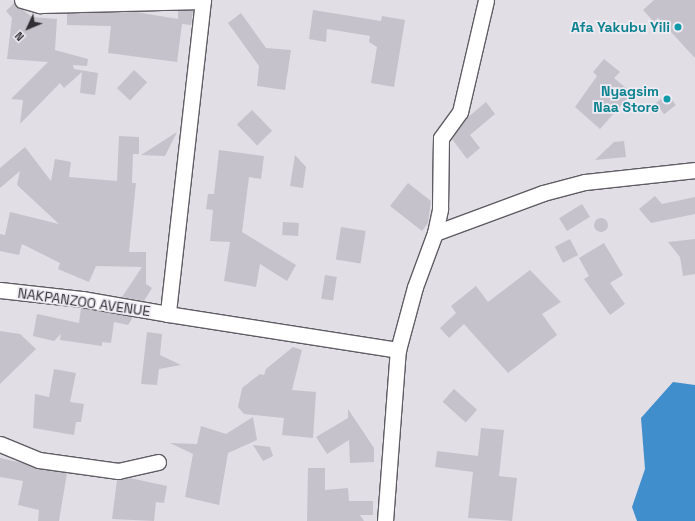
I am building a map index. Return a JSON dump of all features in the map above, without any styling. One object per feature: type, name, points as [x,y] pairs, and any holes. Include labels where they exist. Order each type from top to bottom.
[{"type":"street","points":[[22,0],[40,5],[203,1],[168,314]]},
{"type":"street","points":[[385,521],[398,350],[415,287],[435,233],[440,210],[442,138],[460,112],[486,0]]},
{"type":"street","points":[[435,233],[550,191],[585,182],[695,170]]},
{"type":"street","name":"NAKPANZOO AVENUE","points":[[0,290],[82,299],[398,350]]},
{"type":"street","points":[[0,444],[39,460],[118,471],[158,462]]},
{"type":"water","points":[[673,382],[695,385],[695,521],[637,521],[632,507],[645,469],[641,418]]},
{"type":"building","name":"Afa Yakubu Yili","points":[[654,0],[695,0],[695,58],[658,18],[654,22],[643,10]]},
{"type":"building","points":[[14,3],[32,17],[57,19],[55,50],[88,59],[87,66],[73,65],[74,69],[98,73],[95,95],[80,93],[82,72],[64,88],[60,83],[20,124],[23,100],[11,99],[48,62],[7,59],[12,18],[6,11]]},
{"type":"building","points":[[193,10],[191,25],[182,24],[177,62],[108,53],[111,26],[67,25],[67,13],[136,12],[178,19],[178,11]]},
{"type":"building","points":[[313,10],[381,21],[382,16],[405,20],[394,87],[371,83],[377,47],[369,42],[370,36],[327,29],[326,42],[309,39]]},
{"type":"building","points":[[241,13],[266,48],[291,50],[285,90],[257,86],[259,66],[228,23]]},
{"type":"building","points":[[604,59],[620,72],[614,78],[632,93],[600,129],[575,107],[597,76],[593,72]]},
{"type":"building","points":[[134,70],[147,82],[130,101],[117,88]]},
{"type":"building","name":"Nyagsim Naa Store","points":[[667,94],[676,105],[664,114],[655,103]]},
{"type":"building","points":[[486,102],[495,114],[470,135],[480,148],[467,159],[452,139],[467,118]]},
{"type":"building","points":[[252,110],[272,131],[257,145],[237,125]]},
{"type":"building","points":[[177,132],[165,156],[141,155]]},
{"type":"building","points":[[119,136],[139,137],[139,154],[133,154],[132,183],[136,183],[129,252],[146,252],[146,284],[152,288],[144,301],[122,297],[142,267],[96,266],[89,282],[58,269],[60,263],[22,244],[19,255],[0,251],[0,234],[5,235],[10,212],[59,224],[17,185],[20,171],[0,188],[0,168],[25,147],[51,181],[55,159],[71,162],[69,177],[117,181]]},
{"type":"building","points":[[624,141],[626,157],[595,160],[614,142]]},
{"type":"building","points":[[219,150],[264,156],[261,179],[249,177],[242,232],[296,265],[287,281],[260,264],[256,287],[224,281],[230,242],[210,241],[213,210],[206,209],[208,194],[214,194]]},
{"type":"building","points":[[295,155],[306,167],[303,188],[290,186]]},
{"type":"building","points":[[408,183],[431,201],[428,223],[422,231],[390,206]]},
{"type":"building","points":[[655,196],[662,204],[695,197],[695,214],[651,223],[639,209]]},
{"type":"building","points":[[582,204],[590,217],[567,231],[559,218]]},
{"type":"building","points":[[598,218],[604,218],[608,222],[608,228],[604,232],[598,232],[594,228],[594,222]]},
{"type":"building","points":[[283,222],[299,223],[298,236],[282,235]]},
{"type":"building","points":[[341,227],[366,231],[361,264],[336,260]]},
{"type":"building","points":[[570,239],[578,255],[563,263],[555,247]]},
{"type":"building","points":[[695,239],[695,274],[683,276],[680,257],[668,242]]},
{"type":"building","points":[[604,243],[623,275],[610,283],[625,304],[610,315],[584,279],[589,276],[579,258]]},
{"type":"building","points":[[530,270],[561,302],[542,314],[557,335],[508,373],[464,324],[449,338],[440,328],[456,313],[451,306],[476,286],[488,302]]},
{"type":"building","points":[[325,275],[337,277],[333,301],[321,299]]},
{"type":"building","points":[[81,308],[133,317],[128,325],[114,322],[111,343],[102,342],[102,346],[60,340],[61,334],[54,341],[33,336],[37,314],[79,323]]},
{"type":"building","points":[[0,331],[20,334],[36,349],[0,384]]},
{"type":"building","points":[[147,332],[162,334],[160,355],[181,365],[159,369],[157,385],[141,384]]},
{"type":"building","points":[[293,347],[302,350],[292,390],[316,392],[313,438],[282,435],[284,418],[244,414],[238,407],[242,388],[260,374],[264,375],[266,369]]},
{"type":"building","points":[[54,369],[76,373],[70,402],[84,404],[81,422],[76,422],[74,435],[33,428],[35,394],[49,397]]},
{"type":"building","points":[[454,389],[477,410],[466,422],[443,402]]},
{"type":"building","points":[[348,409],[374,448],[374,462],[350,463],[349,440],[327,454],[316,437],[348,418]]},
{"type":"building","points":[[253,417],[257,440],[228,453],[219,505],[185,497],[193,454],[170,443],[197,444],[201,426],[226,434]]},
{"type":"building","points":[[481,428],[504,430],[499,476],[517,478],[512,521],[468,518],[473,472],[435,467],[437,451],[478,456]]},
{"type":"building","points":[[253,445],[270,447],[273,456],[263,461]]},
{"type":"building","points":[[0,458],[67,473],[59,521],[38,521],[39,510],[18,505],[23,481],[0,477]]},
{"type":"building","points":[[308,468],[325,468],[325,490],[348,488],[349,501],[373,501],[373,515],[360,515],[364,521],[307,521]]},
{"type":"building","points":[[130,478],[167,486],[164,503],[156,502],[154,521],[112,519],[117,480]]},
{"type":"place","name":"Afa Yakubu Yili","points":[[678,27]]},
{"type":"place","name":"Nyagsim Naa Store","points":[[667,99]]}]
